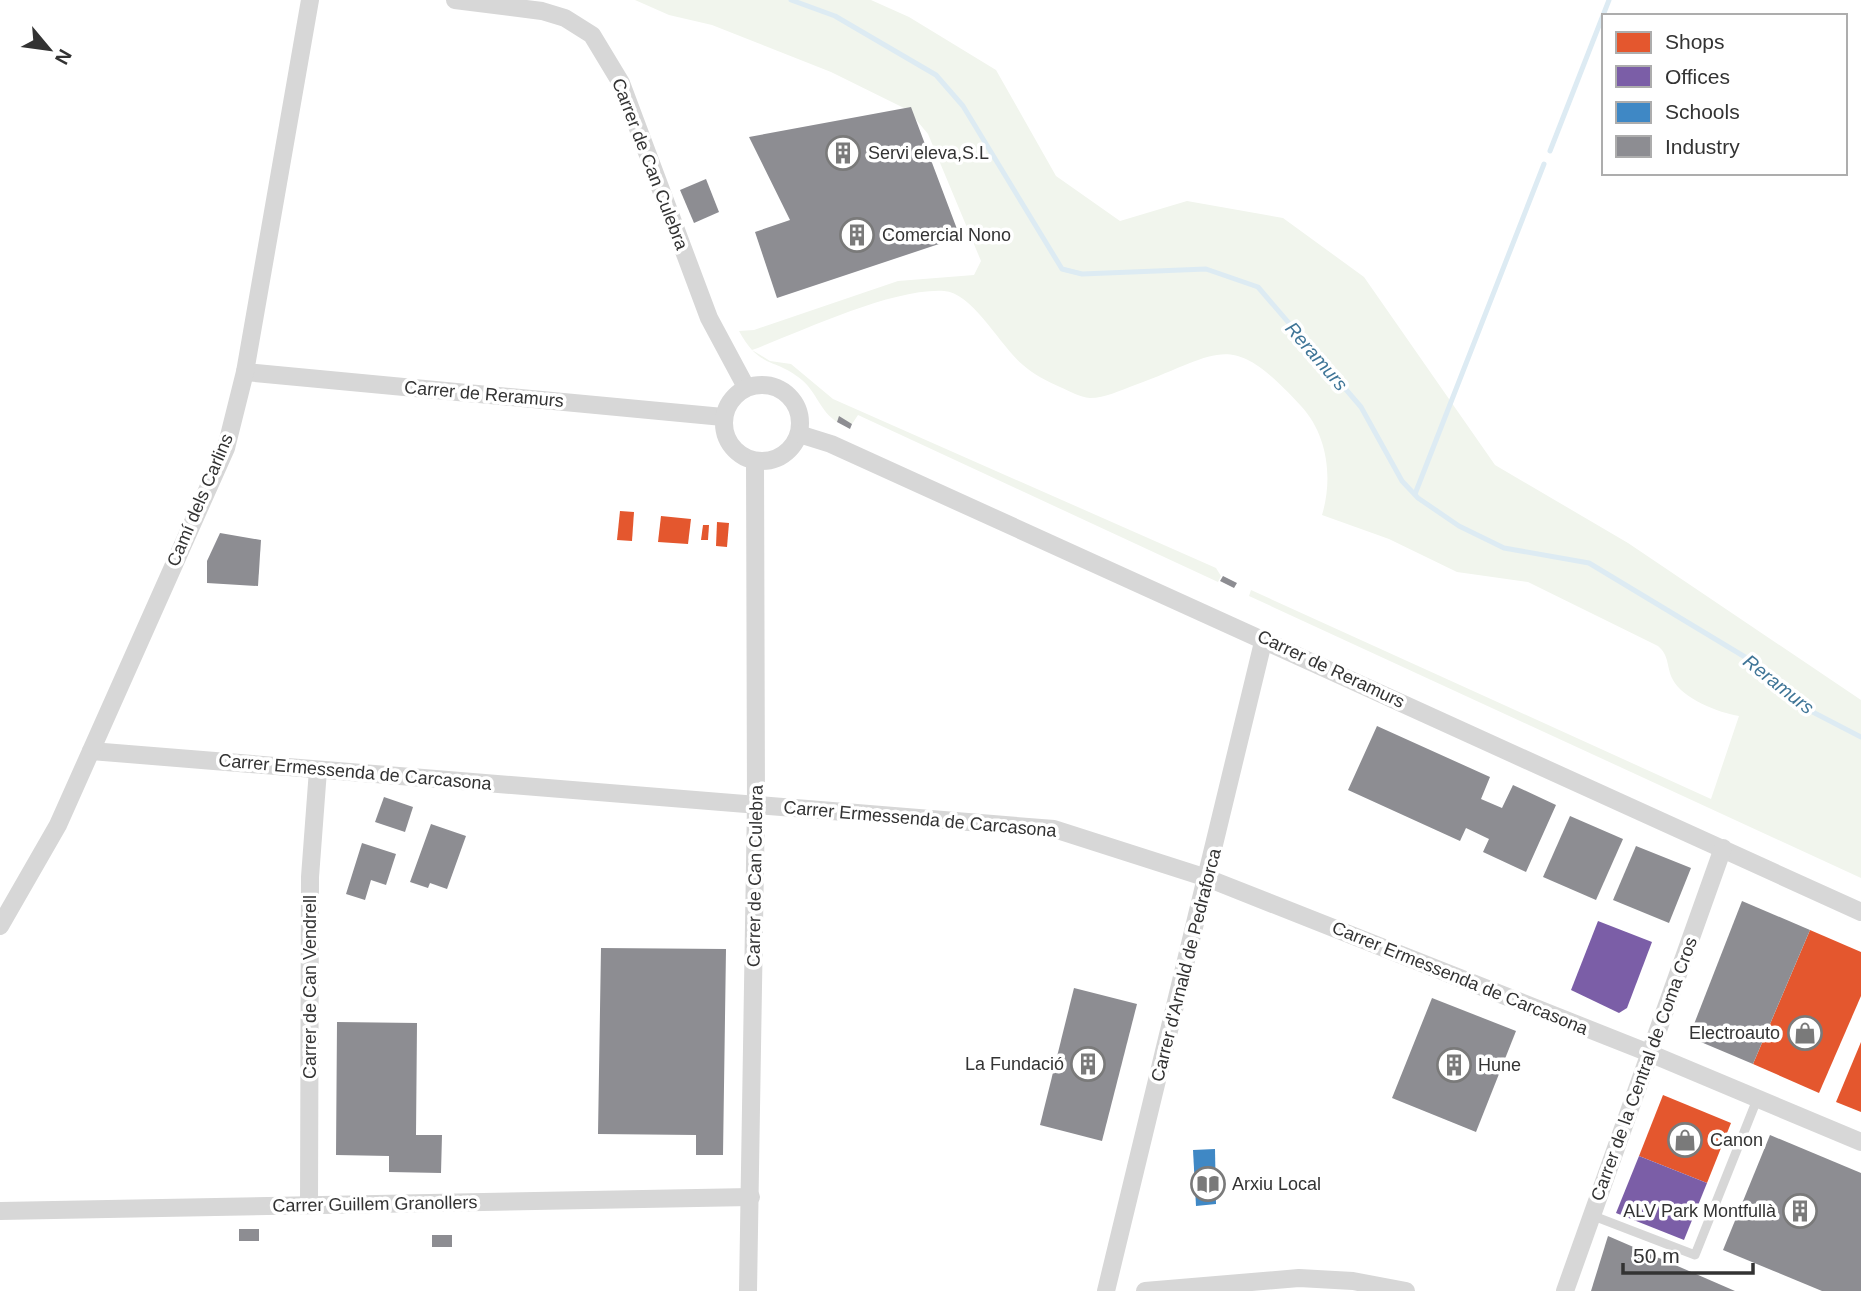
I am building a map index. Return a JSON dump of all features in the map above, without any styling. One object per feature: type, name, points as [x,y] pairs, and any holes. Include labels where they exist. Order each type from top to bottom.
[{"type":"street","name":"Camí dels Carlins","points":[[0,926],[58,825],[226,448],[245,372],[310,0]]},
{"type":"street","name":"Carrer de Can Culebra","points":[[455,0],[542,11],[565,18],[592,35],[621,83],[709,318],[746,387]]},
{"type":"street","name":"Carrer de Reramurs","points":[[245,372],[723,417]]},
{"type":"street","points":[[776,386],[794,401],[800,414],[799,433],[785,454],[773,461],[755,461],[734,450],[724,432],[723,417],[732,397],[746,387],[776,386]]},
{"type":"street","name":"Carrer de Reramurs","points":[[799,433],[831,444],[1264,638],[1861,912]]},
{"type":"street","name":"Carrer de Can Culebra","points":[[748,1291],[756,804],[755,461]]},
{"type":"street","name":"Carrer d'Arnald de Pedraforca","points":[[1106,1291],[1264,638]]},
{"type":"street","name":"Carrer Ermessenda de Carcasona","points":[[91,751],[1054,830],[1207,878],[1649,1053],[1861,1142]]},
{"type":"street","name":"Carrer de Can Vendrell","points":[[309,1205],[310,877],[318,770]]},
{"type":"street","name":"Carrer de la Central de Coma Cros","points":[[1564,1291],[1723,848]]},
{"type":"street","name":"Carrer Guillem Granollers","points":[[4,1209],[751,1197]]},
{"type":"street","points":[[1145,1291],[1299,1278],[1353,1281],[1406,1291]]},
{"type":"lane","points":[[1591,1215],[1695,1255],[1758,1097]]},
{"type":"shaded area","points":[[635,0],[871,0],[909,17],[996,70],[1056,176],[1120,221],[1187,201],[1283,218],[1364,277],[1495,465],[1628,543],[1861,700],[1861,878],[1249,596],[1251,590],[1711,799],[1739,716],[1712,708],[1684,693],[1673,680],[1666,658],[1658,646],[1528,582],[1457,572],[1389,539],[1322,515],[1327,472],[1326,458],[1317,430],[1301,406],[1257,365],[1240,357],[1224,354],[1207,357],[1113,393],[1096,398],[1086,397],[1027,369],[976,310],[955,294],[944,291],[899,296],[874,303],[752,350],[739,331],[754,330],[898,281],[974,275],[981,261],[928,134],[908,110],[831,72],[712,25],[669,15]]},
{"type":"shaded area","points":[[753,350],[770,361],[791,364],[833,399],[1216,568],[1221,576],[1218,582],[858,415],[852,424],[839,417],[837,422],[826,413],[802,380],[761,358]]},
{"type":"building: Shops","points":[[620,511],[634,512],[632,541],[617,540]]},
{"type":"building: Shops","points":[[661,516],[691,519],[688,544],[658,542]]},
{"type":"building: Shops","points":[[717,522],[729,523],[727,547],[716,546]]},
{"type":"building: Shops","points":[[703,525],[709,525],[708,540],[701,540]]},
{"type":"building: Shops","name":"Electroauto","points":[[1810,930],[1861,952],[1861,996],[1819,1093],[1753,1064]]},
{"type":"building: Shops","points":[[1861,1042],[1861,1112],[1836,1102]]},
{"type":"building: Shops","name":"Canon","points":[[1663,1095],[1731,1123],[1707,1183],[1639,1156]]},
{"type":"building: Offices","points":[[1598,921],[1652,942],[1627,1008],[1619,1013],[1571,990]]},
{"type":"building: Offices","points":[[1639,1156],[1707,1183],[1684,1240],[1616,1213]]},
{"type":"building: Schools","points":[[1215,1149],[1216,1204],[1196,1206],[1193,1150]]},
{"type":"building: Industry","points":[[911,107],[960,237],[777,298],[755,232],[790,220],[749,137]]},
{"type":"building: Industry","points":[[706,179],[719,212],[694,223],[680,190]]},
{"type":"building: Industry","points":[[839,416],[852,424],[850,429],[837,422]]},
{"type":"building: Industry","points":[[220,533],[261,540],[258,586],[207,583],[207,561]]},
{"type":"building: Industry","points":[[1223,576],[1237,583],[1234,588],[1220,581]]},
{"type":"building: Industry","points":[[1377,726],[1490,777],[1481,799],[1502,808],[1513,785],[1556,805],[1526,872],[1483,852],[1489,839],[1466,828],[1460,841],[1348,790]]},
{"type":"building: Industry","points":[[384,797],[413,807],[405,832],[375,822]]},
{"type":"building: Industry","points":[[1570,816],[1623,839],[1596,900],[1543,877]]},
{"type":"building: Industry","points":[[431,824],[466,836],[447,889],[430,883],[428,888],[410,882]]},
{"type":"building: Industry","points":[[362,843],[396,854],[386,885],[371,880],[365,900],[346,894]]},
{"type":"building: Industry","points":[[1636,846],[1691,868],[1669,923],[1613,900]]},
{"type":"building: Industry","points":[[1742,901],[1810,930],[1753,1064],[1689,1037]]},
{"type":"building: Industry","points":[[601,948],[726,949],[723,1155],[696,1155],[696,1135],[598,1134]]},
{"type":"building: Industry","name":"La Fundació","points":[[1074,988],[1137,1004],[1102,1141],[1040,1125]]},
{"type":"building: Industry","name":"Hune","points":[[1432,998],[1516,1031],[1476,1132],[1392,1098]]},
{"type":"building: Industry","points":[[337,1022],[417,1023],[416,1135],[442,1135],[441,1173],[389,1172],[389,1156],[336,1155]]},
{"type":"building: Industry","name":"ALV Park Montfullà","points":[[1770,1135],[1861,1173],[1861,1291],[1822,1291],[1723,1250]]},
{"type":"building: Industry","points":[[239,1229],[259,1229],[259,1241],[239,1241]]},
{"type":"building: Industry","points":[[432,1235],[452,1235],[452,1247],[432,1247]]},
{"type":"building: Industry","points":[[1608,1236],[1689,1271],[1735,1291],[1591,1291]]},
{"type":"waterway","name":"Reramurs","points":[[791,0],[835,16],[936,75],[963,106],[1062,269],[1082,274],[1206,269],[1258,287],[1361,407],[1402,481],[1418,498],[1459,526],[1504,548],[1589,563],[1750,660],[1803,707],[1861,737]]},
{"type":"waterway","points":[[1604,14],[1609,0]]},
{"type":"waterway","points":[[1550,151],[1602,18]]},
{"type":"waterway","points":[[1415,494],[1544,164]]},
{"type":"place","name":"Servi eleva,S.L","points":[[843,153]]},
{"type":"place","name":"Comercial Nono","points":[[857,235]]},
{"type":"place","name":"Electroauto","points":[[1805,1033]]},
{"type":"place","name":"La Fundació","points":[[1088,1064]]},
{"type":"place","name":"Hune","points":[[1454,1065]]},
{"type":"place","name":"Canon","points":[[1685,1140]]},
{"type":"place","name":"Arxiu Local","points":[[1208,1184]]},
{"type":"place","name":"ALV Park Montfullà","points":[[1800,1211]]}]
